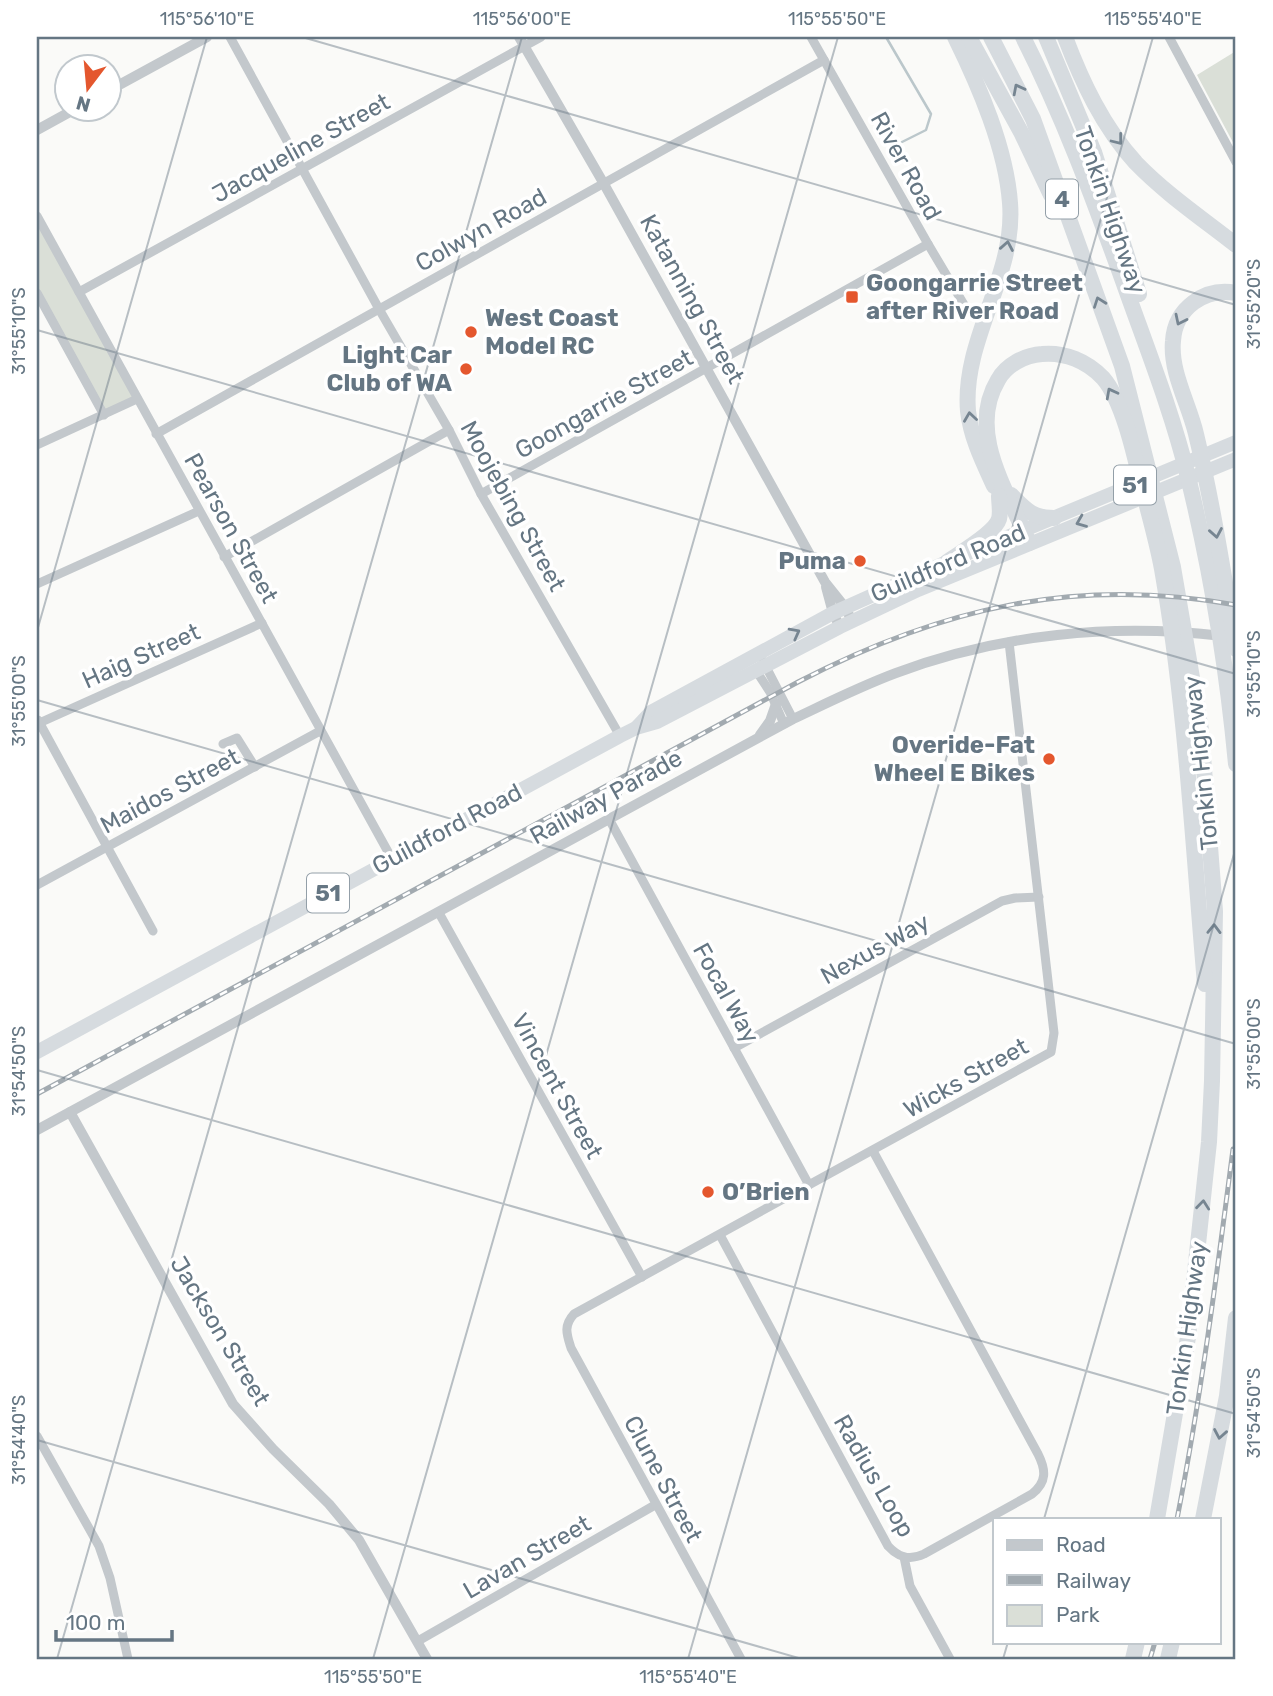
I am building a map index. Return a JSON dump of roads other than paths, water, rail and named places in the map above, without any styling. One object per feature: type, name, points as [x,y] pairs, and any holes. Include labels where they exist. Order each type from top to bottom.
[{"type":"highway","points":[[955,37],[997,138],[1010,203],[1004,262],[974,353],[968,382],[968,411],[978,451],[1022,538]]},
{"type":"highway","points":[[969,37],[1022,134],[1090,277]]},
{"type":"highway","name":"Tonkin Highway","points":[[991,37],[1033,119],[1122,366],[1167,567],[1182,658],[1202,730],[1215,911],[1213,1081],[1188,1337],[1158,1514]]},
{"type":"highway","name":"Tonkin Highway","points":[[1023,37],[1047,84],[1092,194],[1160,387],[1188,475],[1195,510],[1214,563],[1236,764]]},
{"type":"highway","name":"Tonkin Highway","points":[[1046,37],[1094,152],[1157,349],[1160,387]]},
{"type":"highway","points":[[1065,37],[1096,107],[1126,150],[1152,177],[1236,245]]},
{"type":"highway","points":[[1236,293],[1215,293],[1199,298],[1185,310],[1172,342],[1176,368],[1196,431],[1211,502],[1214,563],[1236,649]]},
{"type":"highway","points":[[947,562],[991,530],[1000,517],[1001,492],[985,424],[986,407],[991,391],[1002,373],[1022,359],[1035,354],[1062,355],[1078,359],[1090,366],[1104,380],[1116,401],[1140,454]]},
{"type":"highway","name":"Guildford Road","points":[[37,1052],[636,728],[651,712],[757,661],[846,624],[1022,538],[1054,518],[1236,442]]},
{"type":"highway","name":"Guildford Road","points":[[757,661],[839,610],[947,562],[1022,538],[1236,459]]},
{"type":"highway","points":[[1001,492],[1040,518],[1054,518]]},
{"type":"highway","name":"Tonkin Highway","points":[[1203,1518],[1220,1436],[1236,1318]]},
{"type":"street","points":[[122,83],[207,37]]},
{"type":"street","name":"Moojebing Street","points":[[230,37],[379,309],[449,430],[481,494],[620,736]]},
{"type":"street","name":"Jacqueline Street","points":[[79,292],[303,169],[522,41],[541,37]]},
{"type":"street","name":"River Road","points":[[811,37],[969,313]]},
{"type":"street","points":[[1169,37],[1236,162]]},
{"type":"street","name":"Katanning Street","points":[[522,41],[604,184],[846,624]]},
{"type":"street","name":"Colwyn Road","points":[[156,434],[824,60]]},
{"type":"street","name":"Pearson Street","points":[[37,216],[392,859]]},
{"type":"street","name":"Goongarrie Street","points":[[481,494],[928,244]]},
{"type":"street","points":[[37,293],[104,415]]},
{"type":"street","points":[[37,445],[137,399]]},
{"type":"street","points":[[224,556],[449,430]]},
{"type":"street","points":[[37,584],[199,512]]},
{"type":"street","name":"Haig Street","points":[[38,722],[262,623]]},
{"type":"street","name":"Railway Parade","points":[[37,1130],[789,721],[920,665],[1045,635],[1158,629],[1236,638]]},
{"type":"street","name":"Wicks Street","points":[[574,1314],[1051,1052],[1054,1033],[1009,642]]},
{"type":"street","points":[[757,661],[776,704],[789,721]]},
{"type":"street","points":[[757,661],[789,721]]},
{"type":"street","points":[[758,738],[770,721],[776,704]]},
{"type":"street","points":[[38,722],[153,931]]},
{"type":"street","name":"Maidos Street","points":[[37,885],[320,731]]},
{"type":"street","points":[[223,744],[237,738],[255,767]]},
{"type":"street","name":"Focal Way","points":[[609,819],[809,1185]]},
{"type":"street","name":"Nexus Way","points":[[734,1048],[1002,901],[1039,897]]},
{"type":"street","name":"Vincent Street","points":[[439,913],[642,1277]]},
{"type":"street","name":"Jackson Street","points":[[70,1112],[233,1404],[273,1449],[329,1504],[359,1541],[427,1659]]},
{"type":"street","name":"Radius Loop","points":[[720,1235],[885,1541],[891,1549],[904,1557],[924,1554],[1032,1494],[1041,1485],[1045,1475],[1044,1465],[873,1151]]},
{"type":"street","name":"Clune Street","points":[[574,1314],[566,1327],[571,1348],[741,1659]]},
{"type":"street","points":[[37,1436],[99,1546],[110,1578],[128,1659]]},
{"type":"street","name":"Lavan Street","points":[[418,1641],[655,1506]]},
{"type":"street","points":[[904,1557],[910,1586],[950,1659]]},
{"type":"waterway","points":[[886,37],[931,114],[926,130],[890,148]]},
{"type":"railway","points":[[37,1094],[798,682],[851,656],[957,617],[1065,597],[1120,594],[1177,597],[1236,605]]},
{"type":"railway","points":[[1177,1518],[1201,1381],[1233,1149]]},
{"type":"railway","points":[[1150,1659],[1154,1644]]},
{"type":"place","name":"Goongarrie Street after River Road","points":[[852,297]]},
{"type":"place","name":"West Coast Model RC","points":[[471,332]]},
{"type":"place","name":"Light Car Club of WA","points":[[466,369]]},
{"type":"place","name":"Puma","points":[[860,561]]},
{"type":"place","name":"Overide-Fat Wheel E Bikes","points":[[1049,759]]},
{"type":"place","name":"O’Brien","points":[[708,1192]]}]
